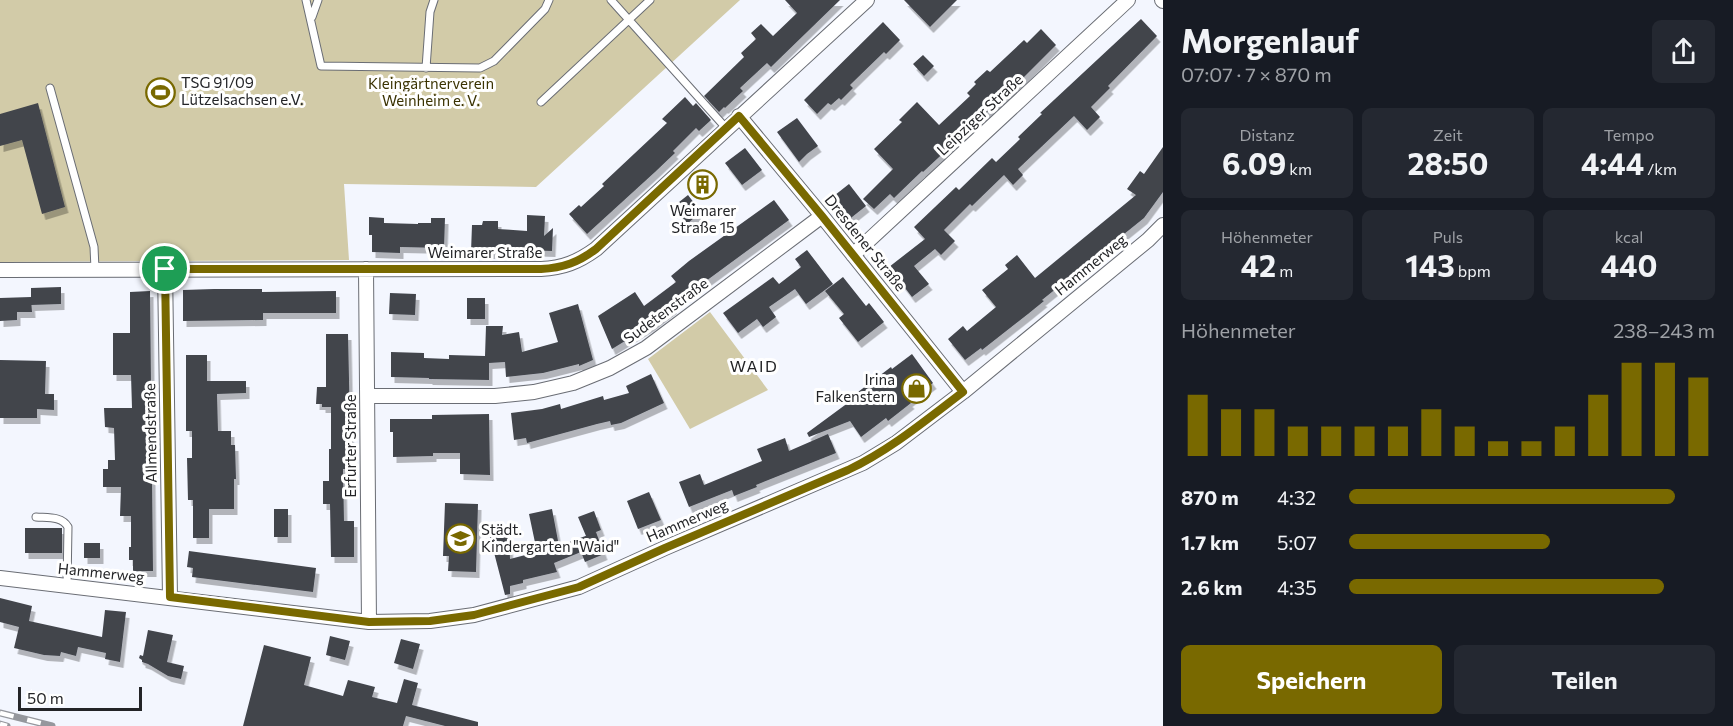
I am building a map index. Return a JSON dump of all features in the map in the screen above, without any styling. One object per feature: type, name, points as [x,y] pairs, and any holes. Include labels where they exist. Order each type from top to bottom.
[{"type":"street","name":"Weimarer Straße","points":[[0,270],[555,269],[569,265],[596,249],[867,0]]},
{"type":"street","name":"Leipziger Straße","points":[[854,255],[1128,0]]},
{"type":"street","name":"Dresdener Straße","points":[[739,116],[963,392]]},
{"type":"street","name":"Sudetenstraße","points":[[368,396],[495,396],[534,392],[573,382],[610,368],[646,348],[822,216]]},
{"type":"street","name":"Hammerweg","points":[[0,578],[369,622],[430,621],[474,615],[579,587],[863,463],[896,443],[963,392],[1148,240],[1163,225]]},
{"type":"street","name":"Allmendstraße","points":[[165,269],[170,597]]},
{"type":"street","name":"Erfurter Straße","points":[[366,269],[369,622]]},
{"type":"lane","points":[[306,0],[321,66],[426,68],[480,68],[494,61],[545,9],[549,0]]},
{"type":"lane","points":[[311,18],[318,0]]},
{"type":"lane","points":[[426,68],[430,12],[434,0]]},
{"type":"lane","points":[[611,0],[726,128]]},
{"type":"lane","points":[[540,102],[650,0]]},
{"type":"lane","points":[[50,88],[94,247],[95,270]]},
{"type":"lane","points":[[36,517],[60,519],[65,521],[68,527],[66,585]]},
{"type":"green space","name":"Kleingärtnerverein Weinheim e. V.","points":[[0,0],[740,0],[536,187],[344,184],[349,260],[0,262]]},
{"type":"green space","points":[[710,312],[768,390],[690,429],[648,359]]},
{"type":"building","points":[[785,0],[840,0],[771,67],[767,63],[740,88],[743,91],[719,112],[704,96],[744,57],[741,53],[756,39],[751,33],[761,24],[773,36],[797,13]]},
{"type":"building","points":[[904,0],[957,0],[930,27]]},
{"type":"building","points":[[1141,19],[1157,36],[1108,86],[1110,88],[1091,107],[1100,117],[1087,130],[1074,116],[1018,169],[1023,175],[1013,185],[1004,175],[972,206],[970,204],[944,230],[955,241],[941,255],[935,249],[914,266],[929,284],[912,297],[889,267],[925,239],[914,227],[956,187],[959,190],[992,158],[996,162],[1020,139],[1018,137],[1042,114],[1040,113]]},
{"type":"building","points":[[883,22],[900,40],[850,85],[853,88],[841,100],[839,98],[831,105],[828,103],[817,114],[804,100]]},
{"type":"building","points":[[1041,29],[1056,45],[1009,92],[894,198],[890,194],[874,209],[863,199],[893,169],[874,149],[902,122],[899,120],[917,102],[939,125],[970,96],[967,93],[976,84],[974,82],[987,70],[990,72],[1024,40],[1027,43]]},
{"type":"building","points":[[923,55],[934,66],[924,76],[913,64]]},
{"type":"building","points":[[685,97],[693,106],[696,103],[711,120],[699,131],[696,128],[673,151],[675,153],[587,234],[569,214],[579,205],[581,207],[604,186],[602,184],[667,123],[662,119]]},
{"type":"building","points":[[38,103],[65,207],[42,214],[22,140],[0,146],[0,114]]},
{"type":"building","points":[[797,118],[818,146],[799,162],[777,132]]},
{"type":"building","points":[[1163,147],[1163,192],[1144,218],[1042,300],[1044,301],[1028,314],[982,350],[981,348],[965,360],[948,339],[963,326],[967,331],[996,307],[982,290],[1008,269],[1005,265],[1017,255],[1035,278],[1136,195],[1127,189],[1140,171],[1144,174]]},
{"type":"building","points":[[745,148],[762,170],[742,185],[725,163]]},
{"type":"building","points":[[849,184],[866,206],[847,221],[830,199]]},
{"type":"building","points":[[688,195],[701,212],[687,224],[674,206]]},
{"type":"building","points":[[774,200],[789,220],[672,306],[673,308],[651,325],[612,349],[598,316],[635,292],[644,306],[676,282],[671,276],[689,261]]},
{"type":"building","points":[[527,215],[545,216],[544,236],[553,228],[552,251],[497,247],[497,249],[492,249],[492,253],[471,252],[472,225],[482,225],[483,221],[498,221],[498,229],[527,231]]},
{"type":"building","points":[[369,217],[384,218],[384,223],[418,224],[431,223],[431,218],[445,218],[444,248],[400,247],[400,253],[372,252]]},
{"type":"building","points":[[807,250],[833,284],[806,304],[795,289],[769,307],[776,317],[763,327],[757,319],[738,333],[723,313],[773,277],[779,284],[801,267],[795,259]]},
{"type":"building","points":[[843,277],[866,306],[869,303],[884,322],[858,342],[839,318],[844,314],[825,291]]},
{"type":"building","points":[[61,287],[61,304],[31,305],[32,312],[17,312],[17,320],[0,321],[0,298],[31,297],[31,288]]},
{"type":"building","points":[[262,289],[262,292],[336,291],[336,313],[263,313],[263,320],[183,321],[183,290]]},
{"type":"building","points":[[150,291],[153,571],[133,571],[133,560],[129,560],[131,516],[120,516],[121,487],[103,487],[103,469],[108,469],[108,460],[115,460],[114,428],[105,427],[104,408],[132,408],[131,375],[113,375],[113,333],[130,333],[130,292]]},
{"type":"building","points":[[390,293],[416,294],[415,315],[389,314]]},
{"type":"building","points":[[467,298],[485,298],[485,319],[467,319]]},
{"type":"building","points":[[578,304],[593,360],[579,366],[579,364],[543,373],[506,377],[505,362],[489,363],[489,380],[391,377],[391,352],[424,353],[424,358],[449,359],[449,355],[485,356],[486,326],[503,326],[502,335],[519,332],[522,352],[558,342],[549,313]]},
{"type":"building","points":[[326,334],[348,334],[351,469],[343,469],[344,521],[354,521],[354,557],[331,557],[330,504],[323,504],[323,481],[329,481],[331,407],[316,404],[317,387],[326,387]]},
{"type":"building","points":[[912,354],[933,383],[909,401],[911,403],[888,421],[886,418],[861,437],[850,421],[809,437],[807,433],[860,394],[858,392],[891,367],[892,369]]},
{"type":"building","points":[[186,355],[207,355],[207,381],[246,381],[246,393],[217,394],[218,431],[231,431],[231,445],[235,445],[236,479],[234,479],[234,509],[209,509],[209,538],[193,538],[193,500],[188,500],[187,458],[192,458],[192,431],[186,431]]},
{"type":"building","points":[[0,360],[46,361],[45,394],[54,394],[54,410],[37,409],[37,418],[0,418]]},
{"type":"building","points":[[651,374],[664,403],[621,423],[611,425],[610,421],[527,443],[526,438],[514,440],[511,413],[560,404],[561,409],[603,396],[604,400],[629,393],[626,386]]},
{"type":"building","points":[[489,414],[490,475],[460,474],[460,453],[393,457],[393,432],[390,432],[390,419],[432,419],[432,415]]},
{"type":"building","points":[[828,434],[836,453],[734,496],[732,490],[689,507],[679,482],[700,474],[704,485],[762,461],[757,449],[785,438],[789,451]]},
{"type":"building","points":[[649,492],[661,520],[638,529],[627,501]]},
{"type":"building","name":"Städt. Kindergarten \"Waid\"","points":[[445,503],[478,504],[476,572],[448,571],[449,556],[443,556]]},
{"type":"building","points":[[274,509],[288,509],[288,537],[274,537]]},
{"type":"building","points":[[552,509],[559,546],[596,532],[604,554],[585,562],[581,552],[554,563],[557,572],[523,580],[523,583],[510,586],[510,594],[505,595],[490,537],[509,537],[510,559],[537,552],[529,514]]},
{"type":"building","points":[[594,511],[601,530],[586,536],[578,517]]},
{"type":"building","points":[[25,528],[62,528],[62,553],[25,553]]},
{"type":"building","points":[[84,543],[100,543],[100,558],[84,558]]},
{"type":"building","points":[[189,551],[316,568],[313,592],[192,577],[193,568],[187,567]]},
{"type":"building","points":[[0,598],[32,606],[29,621],[102,637],[105,610],[126,612],[120,662],[105,659],[106,653],[78,647],[76,656],[61,652],[60,656],[44,655],[14,648],[19,627],[0,622]]},
{"type":"building","points":[[148,630],[173,635],[167,662],[184,666],[181,679],[168,676],[142,662],[139,658],[140,655],[143,656]]},
{"type":"building","points":[[330,636],[350,641],[345,660],[326,655]]},
{"type":"building","points":[[401,639],[420,644],[413,669],[394,663]]},
{"type":"building","points":[[264,645],[311,657],[304,685],[343,696],[348,680],[375,687],[372,697],[397,703],[404,679],[418,683],[412,705],[478,722],[478,726],[445,726],[406,716],[403,726],[243,726]]},
{"type":"railway","points":[[0,713],[52,726]]},
{"type":"railway","points":[[0,724],[7,726]]},
{"type":"place","name":"TSG 91/09 Lützelsachsen e.V.","points":[[160,92]]},
{"type":"place","name":"Weimarer Straße 15","points":[[703,184]]},
{"type":"place","name":"Irina Falkenstern","points":[[916,389]]},
{"type":"place","name":"Städt. Kindergarten \"Waid\"","points":[[460,539]]},
{"type":"district","name":"WAID","points":[[754,366]]},
{"type":"route","points":[[739,116],[963,392],[896,443],[848,470],[579,587],[474,615],[430,621],[369,622],[170,597],[165,269],[555,269],[569,265],[596,249],[739,116]]}]
